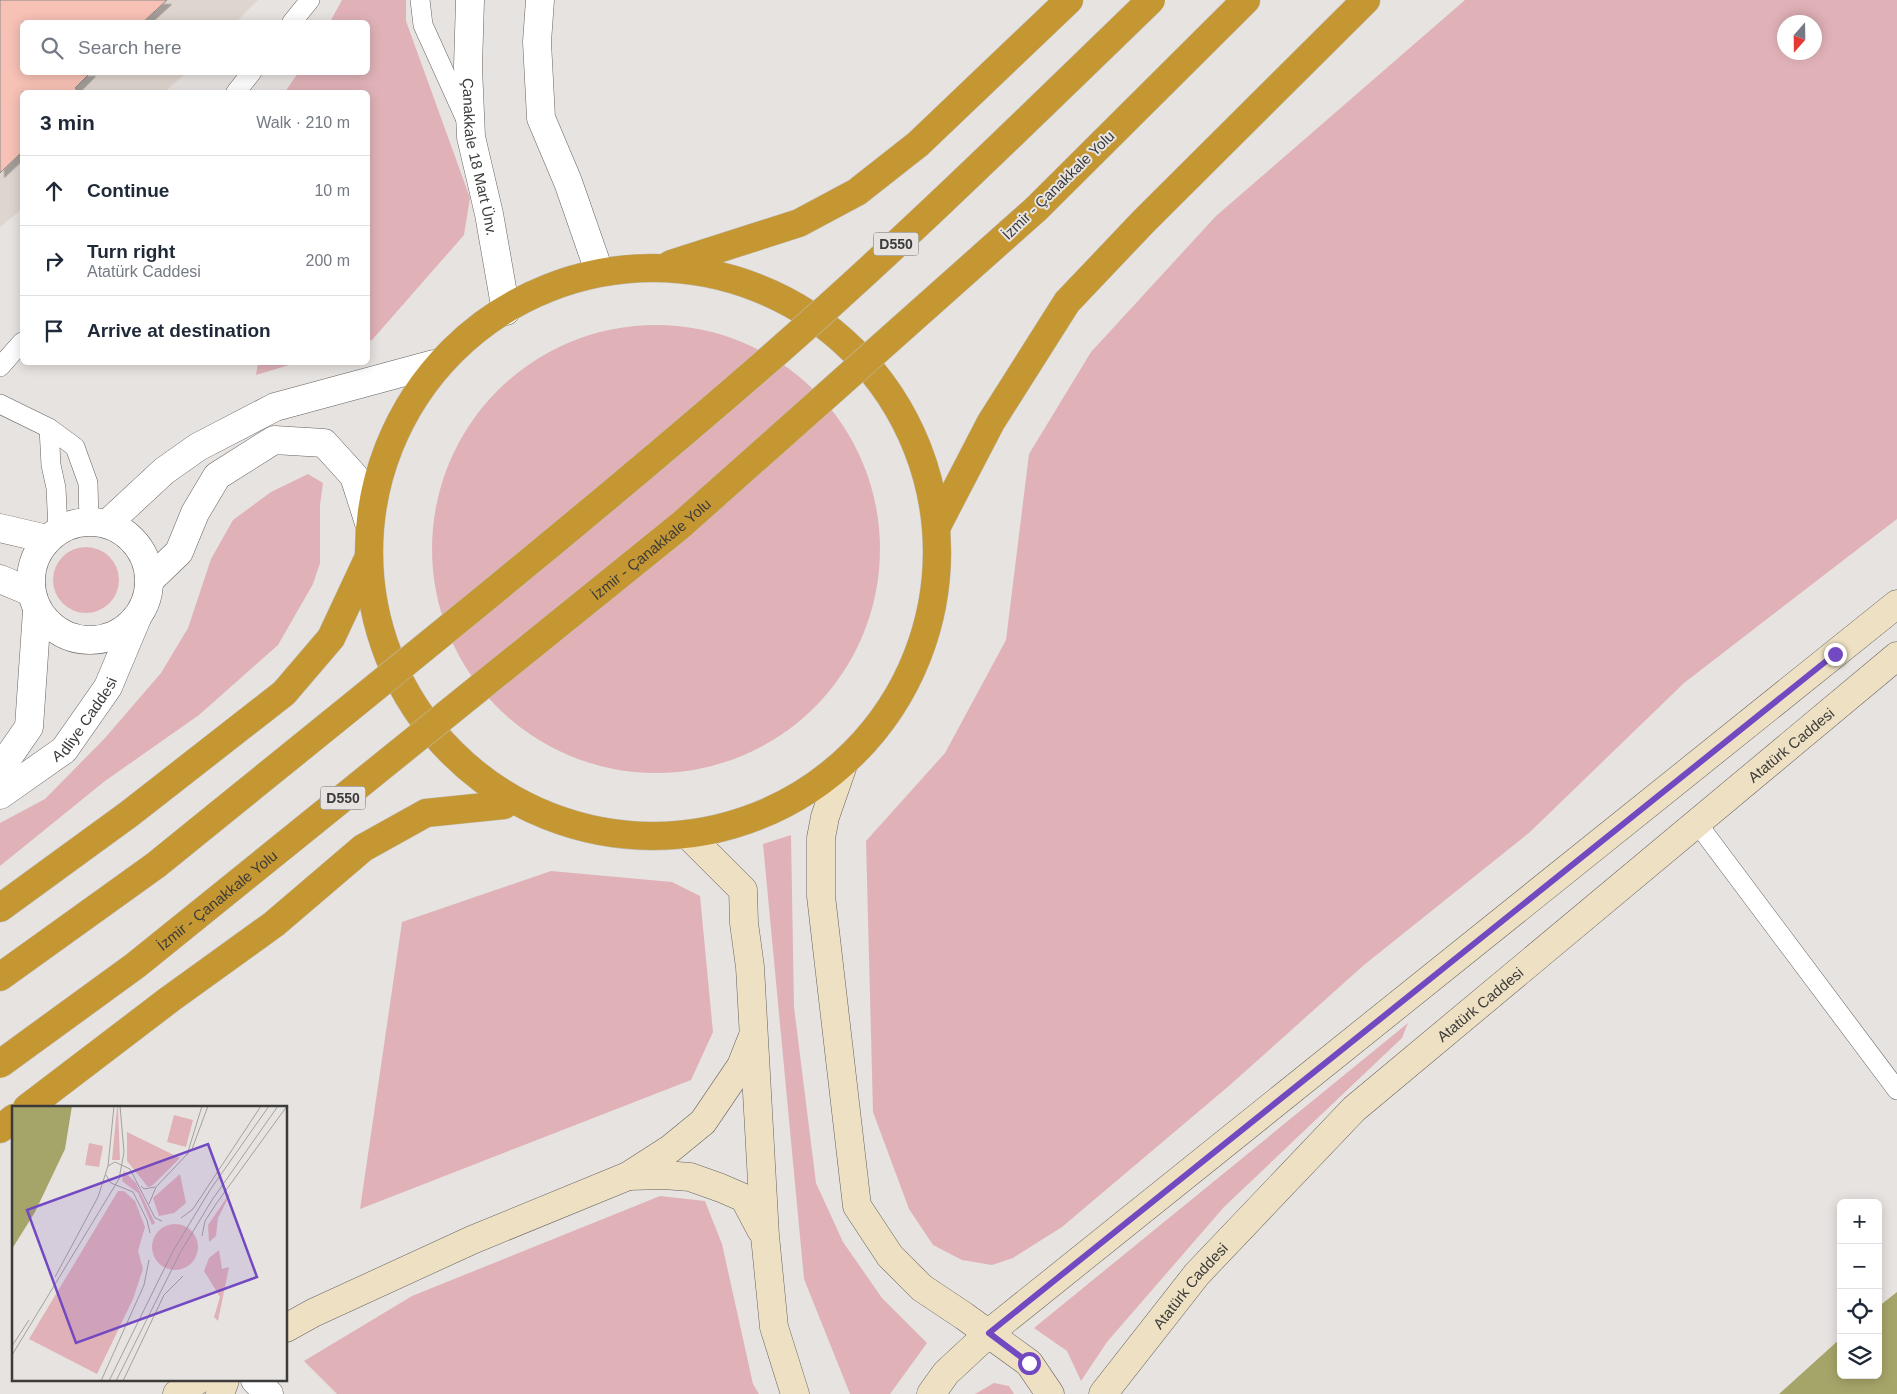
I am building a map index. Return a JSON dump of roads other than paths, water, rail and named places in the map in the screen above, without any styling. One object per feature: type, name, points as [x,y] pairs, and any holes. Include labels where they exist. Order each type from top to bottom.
[{"type":"highway","points":[[504,804],[426,725],[384,647],[367,561],[369,523],[384,455],[434,364],[506,311],[553,285],[599,271],[671,264],[799,223],[857,192],[918,144],[1069,0]]},
{"type":"highway","name":"D550","points":[[0,978],[156,866],[632,478],[777,352],[959,187],[1150,0]]},
{"type":"highway","name":"İzmir - Çanakkale Yolu","points":[[0,1064],[136,965],[681,525],[1036,209],[1246,0]]},
{"type":"highway","points":[[938,524],[991,422],[1067,302],[1151,214],[1366,0]]},
{"type":"highway","points":[[30,1106],[154,1011],[274,924],[363,848],[426,813],[504,804],[564,824],[628,835],[688,835],[771,812],[843,765],[900,696],[932,613],[938,524],[917,443],[874,371],[811,315],[735,279],[671,264]]},
{"type":"highway","points":[[0,908],[129,814],[284,693],[331,638],[367,561]]},
{"type":"highway","points":[[0,1129],[12,1120]]},
{"type":"main road","points":[[932,1394],[946,1373],[989,1333],[1897,604]]},
{"type":"main road","name":"Atatürk Caddesi","points":[[1103,1394],[1196,1274],[1354,1109],[1897,656]]},
{"type":"main road","points":[[843,765],[825,817],[821,838],[821,896],[857,1206],[890,1256],[922,1288],[989,1333],[1029,1363],[1050,1394]]},
{"type":"main road","points":[[688,835],[743,890],[744,923],[750,967],[765,1236],[774,1327],[795,1394]]},
{"type":"main road","points":[[288,1327],[313,1312],[472,1240],[628,1176],[670,1149],[702,1122],[741,1066],[753,1035]]},
{"type":"main road","points":[[628,1176],[664,1175],[690,1177],[744,1198],[765,1236]]},
{"type":"main road","points":[[177,1394],[195,1382]]},
{"type":"main road","points":[[220,1394],[224,1382]]},
{"type":"street","name":"Çanakkale 18 Mart Ünv.","points":[[470,0],[468,67],[471,130],[489,214],[506,311]]},
{"type":"street","points":[[540,0],[537,42],[541,118],[568,182],[599,271]]},
{"type":"street","points":[[98,523],[198,447],[276,407],[434,364]]},
{"type":"street","points":[[150,580],[179,552],[195,513],[217,476],[274,440],[324,443],[354,476],[369,523]]},
{"type":"street","points":[[0,579],[34,602],[50,626],[67,636],[86,641],[105,639],[123,631],[137,618],[147,600],[150,580],[146,562],[138,546],[124,532],[98,523],[71,524],[52,534],[36,555],[30,573],[34,602],[28,727],[0,769]]},
{"type":"street","points":[[0,528],[52,534]]},
{"type":"street","name":"Adliye Caddesi","points":[[0,795],[64,750],[108,687],[137,618]]},
{"type":"street","points":[[257,1382],[269,1394]]},
{"type":"lane","points":[[294,20],[310,0]]},
{"type":"lane","points":[[420,0],[423,25],[471,130]]},
{"type":"lane","points":[[238,90],[250,75]]},
{"type":"lane","points":[[0,367],[20,344]]},
{"type":"lane","points":[[0,404],[48,428],[75,447],[88,483],[98,523]]},
{"type":"lane","points":[[48,428],[51,465],[56,488],[52,534]]},
{"type":"lane","points":[[1697,824],[1897,1090]]}]
